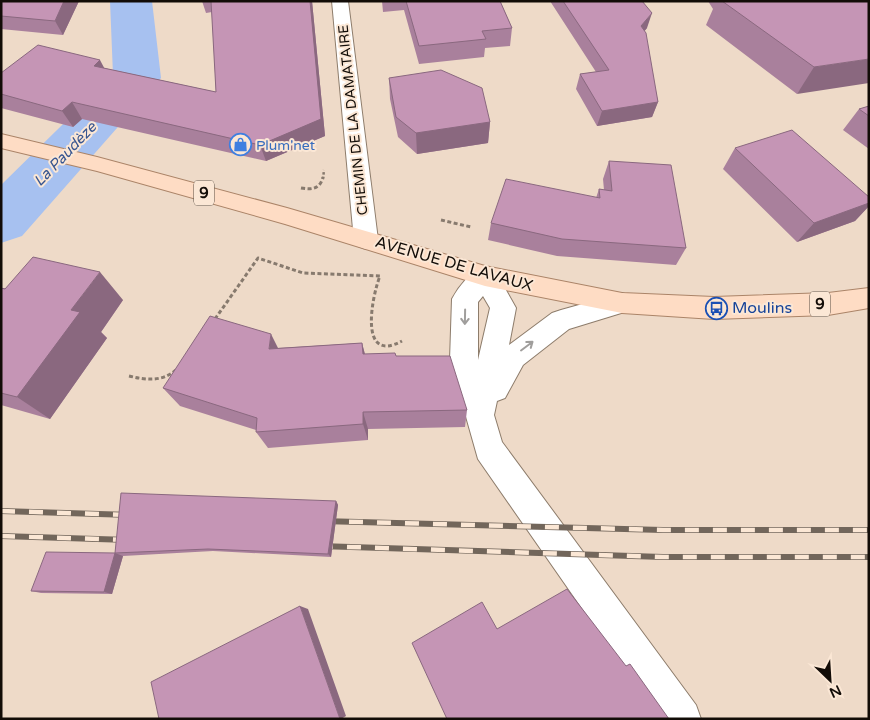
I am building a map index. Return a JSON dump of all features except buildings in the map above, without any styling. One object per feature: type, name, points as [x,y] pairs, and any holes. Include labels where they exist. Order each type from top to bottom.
[{"type":"main road","name":"AVENUE DE LAVAUX","points":[[1,141],[97,164],[287,216],[485,276],[622,303],[714,308],[828,304],[869,298]]},
{"type":"street","name":"CHEMIN DE LA DAMATAIRE","points":[[340,1],[366,240]]},
{"type":"street","points":[[480,414],[503,308],[485,276],[465,299],[464,360],[489,448],[682,719]]},
{"type":"street","points":[[480,414],[513,356],[561,321],[622,303]]},
{"type":"path","points":[[318,187],[324,177],[324,167]]},
{"type":"path","points":[[441,220],[471,227]]},
{"type":"path","points":[[213,321],[258,258],[303,272],[380,276],[374,290],[370,309],[372,333],[378,343],[384,346],[395,346],[402,341]]},
{"type":"path","points":[[130,376],[151,381],[172,374],[178,367]]},
{"type":"waterway","name":"La Paudèze","points":[[1,221],[137,78],[131,1]]},
{"type":"railway","points":[[1,511],[131,515]]},
{"type":"railway","points":[[321,521],[663,530],[869,530]]},
{"type":"railway","points":[[1,536],[129,540]]},
{"type":"railway","points":[[319,546],[663,557],[869,557]]},
{"type":"place","name":"Plum'net","points":[[240,145]]},
{"type":"place","name":"Moulins","points":[[716,308]]}]
